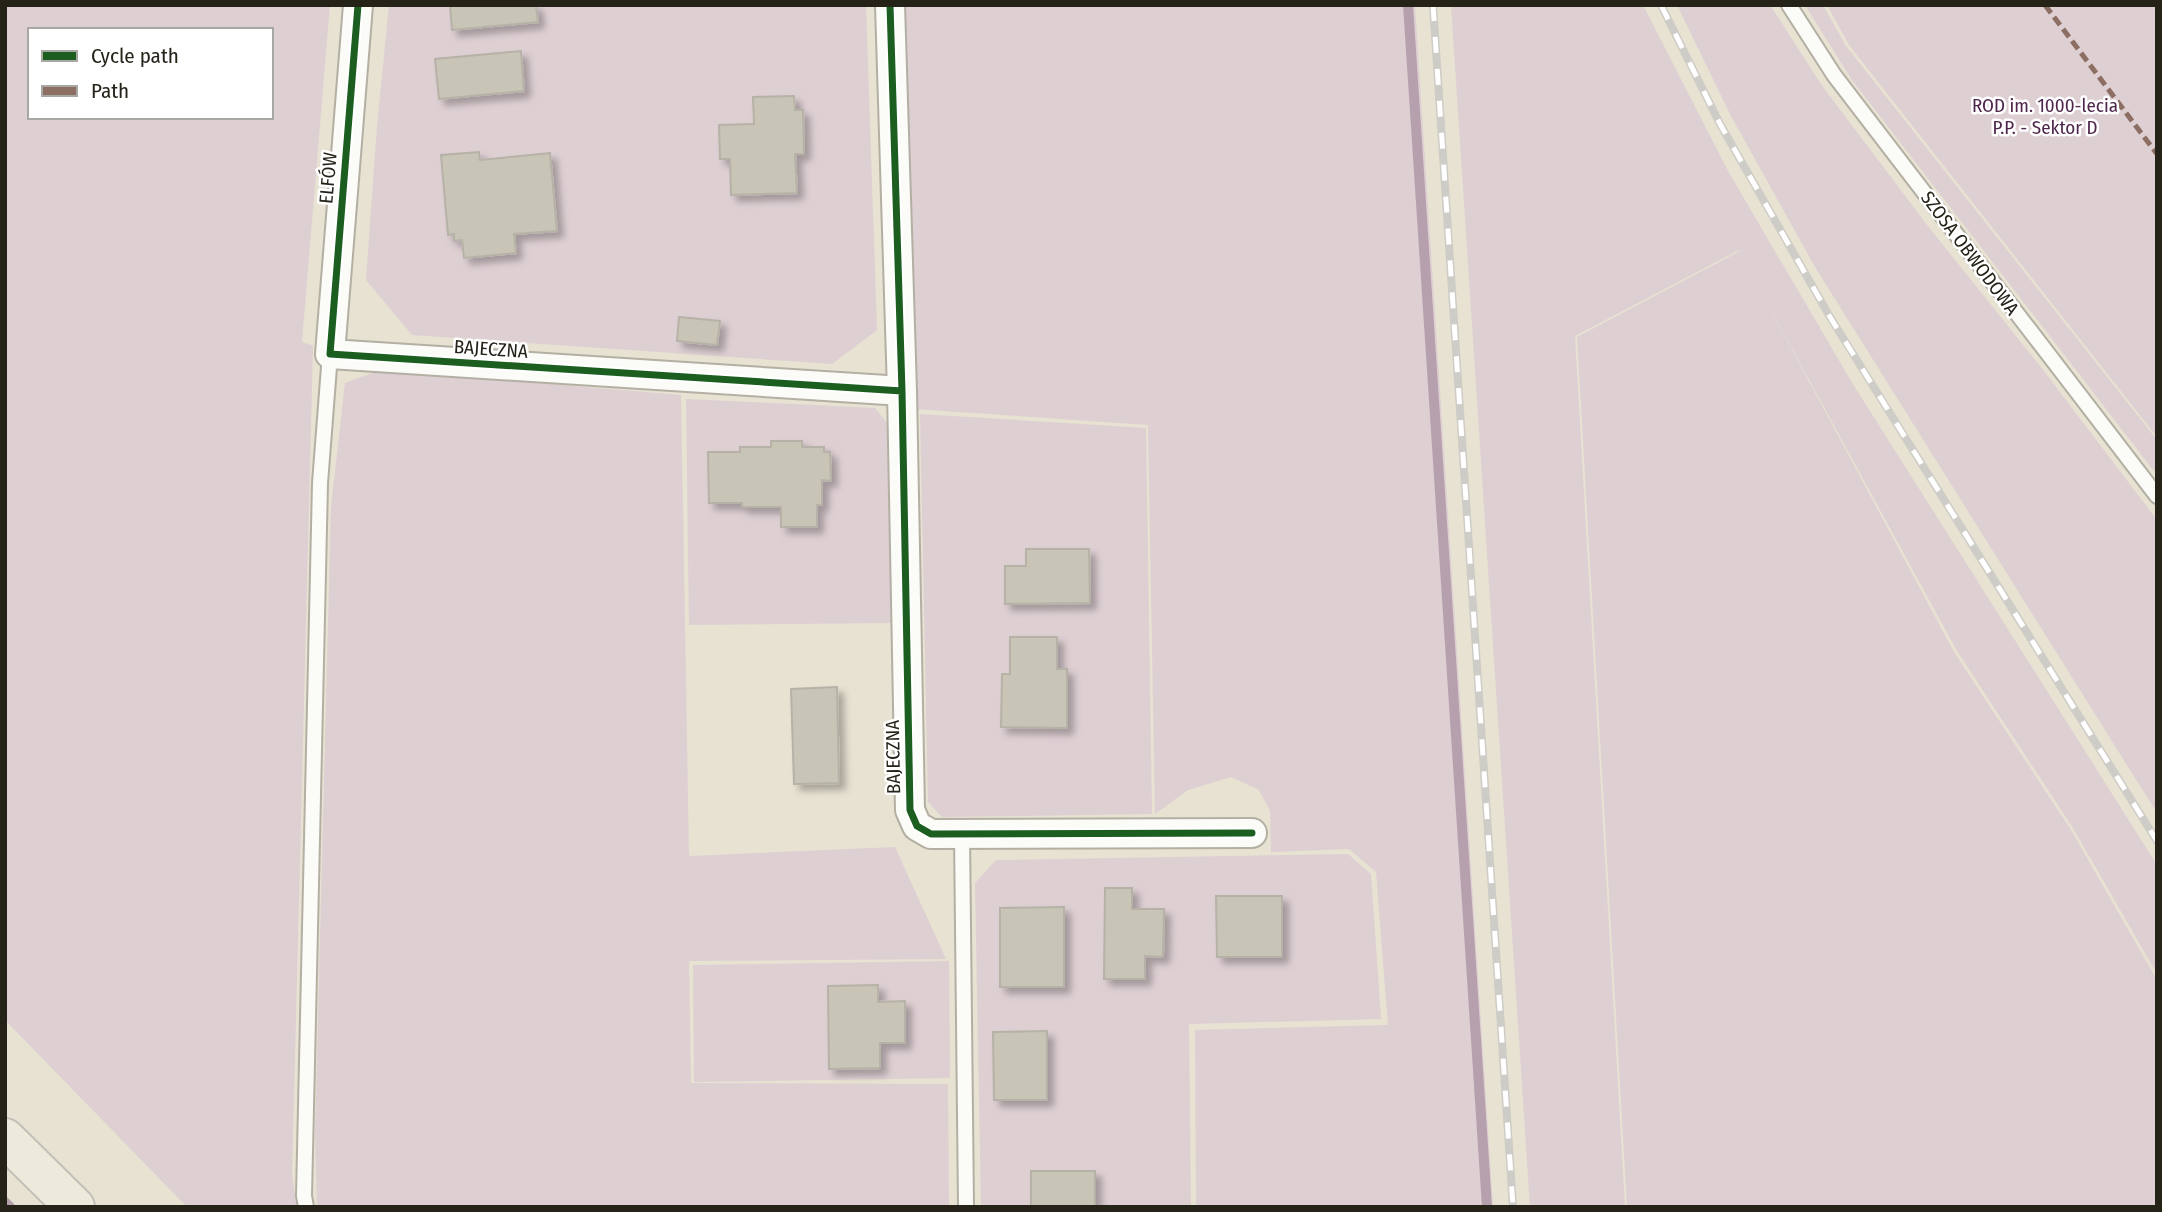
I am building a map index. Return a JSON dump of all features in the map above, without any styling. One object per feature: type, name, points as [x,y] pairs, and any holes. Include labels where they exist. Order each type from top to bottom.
[{"type":"main road","points":[[5,1138],[75,1207]]},
{"type":"street","name":"ELFÓW","points":[[330,354],[358,5]]},
{"type":"street","name":"BAJECZNA","points":[[890,5],[902,391],[910,810],[917,826],[931,834],[1252,833]]},
{"type":"street","name":"BAJECZNA","points":[[330,354],[902,391]]},
{"type":"lane","name":"SZOSA OBWODOWA","points":[[1790,5],[1834,75],[2157,496]]},
{"type":"lane","points":[[306,1207],[304,1196],[320,483],[330,354]]},
{"type":"lane","points":[[962,834],[966,1207]]},
{"type":"green space","points":[[5,5],[330,5],[302,342],[313,346],[292,1175],[297,1207],[187,1207],[5,1020]]},
{"type":"green space","points":[[389,5],[866,5],[877,330],[832,364],[412,335],[366,280]]},
{"type":"green space","points":[[902,5],[1415,5],[1493,1207],[1196,1207],[1195,1030],[1388,1025],[1376,872],[1349,849],[1271,852],[1270,811],[1259,790],[1231,777],[1188,790],[1155,814],[1148,425],[914,409]]},
{"type":"green space","points":[[1451,5],[1643,5],[1728,171],[1851,381],[2157,865],[2157,974],[2073,828],[1957,651],[1759,288],[1954,652],[2071,830],[2157,980],[2157,1207],[1627,1207],[1577,337],[1739,250],[1575,336],[1625,1207],[1530,1207]]},
{"type":"green space","points":[[1677,5],[1770,5],[1823,87],[2157,520],[2157,813],[1815,267],[1731,116]]},
{"type":"green space","points":[[1805,5],[1823,5],[1846,46],[2157,440],[2157,475],[1852,80]]},
{"type":"green space","name":"ROD im. 1000-lecia P.P. - Sektor D","points":[[1827,5],[2157,5],[2157,437],[1849,45]]},
{"type":"green space","points":[[381,370],[681,395],[689,856],[895,847],[946,959],[689,961],[691,1083],[948,1084],[949,1207],[317,1207],[315,1134],[331,507],[345,383]]},
{"type":"green space","points":[[686,399],[875,408],[888,424],[891,623],[689,625]]},
{"type":"green space","points":[[920,414],[1146,428],[1152,814],[942,817],[928,802]]},
{"type":"green space","points":[[1348,854],[1371,874],[1381,1019],[1189,1024],[1191,1207],[981,1207],[975,883],[996,860]]},
{"type":"green space","points":[[949,961],[950,1078],[694,1082],[693,965]]},
{"type":"building","points":[[450,5],[536,5],[538,22],[452,30]]},
{"type":"building","points":[[521,51],[524,91],[439,99],[435,59]]},
{"type":"building","points":[[794,96],[795,110],[803,110],[804,154],[795,154],[797,193],[731,195],[730,159],[720,159],[719,125],[754,124],[753,97]]},
{"type":"building","points":[[479,152],[480,160],[550,153],[557,231],[514,234],[516,253],[464,258],[462,240],[454,241],[454,234],[448,235],[441,155]]},
{"type":"building","points":[[679,317],[720,321],[717,345],[677,341]]},
{"type":"building","points":[[771,441],[802,441],[802,447],[824,447],[824,452],[830,452],[831,481],[822,480],[822,505],[817,505],[817,527],[781,527],[781,507],[742,507],[742,503],[709,503],[708,452],[740,452],[740,447],[771,447]]},
{"type":"building","points":[[1026,549],[1089,549],[1090,603],[1005,604],[1005,566],[1026,566]]},
{"type":"building","points":[[1010,637],[1057,637],[1057,669],[1067,669],[1067,728],[1001,727],[1002,674],[1010,674]]},
{"type":"building","points":[[837,687],[839,783],[794,784],[791,689]]},
{"type":"building","points":[[1105,888],[1132,888],[1132,909],[1164,909],[1163,957],[1145,956],[1145,979],[1104,979]]},
{"type":"building","points":[[1216,896],[1282,896],[1282,957],[1217,957]]},
{"type":"building","points":[[1064,907],[1064,987],[1000,987],[1000,908]]},
{"type":"building","points":[[878,985],[878,1002],[905,1001],[905,1043],[880,1043],[880,1068],[829,1069],[828,986]]},
{"type":"building","points":[[1047,1031],[1047,1100],[994,1100],[993,1032]]},
{"type":"building","points":[[1031,1171],[1095,1171],[1095,1207],[1031,1207]]},
{"type":"waterway","points":[[1408,5],[1487,1207]]},
{"type":"waterway","points":[[5,1202],[10,1207]]},
{"type":"railway","points":[[1433,5],[1513,1207]]},
{"type":"railway","points":[[1661,5],[1720,124],[1830,317],[2157,841]]},
{"type":"marked path","points":[[2045,5],[2157,154]]},
{"type":"cycle path","points":[[358,5],[330,354],[902,391],[890,5]]},
{"type":"cycle path","points":[[902,391],[910,810],[917,826],[931,834],[1252,833]]}]
